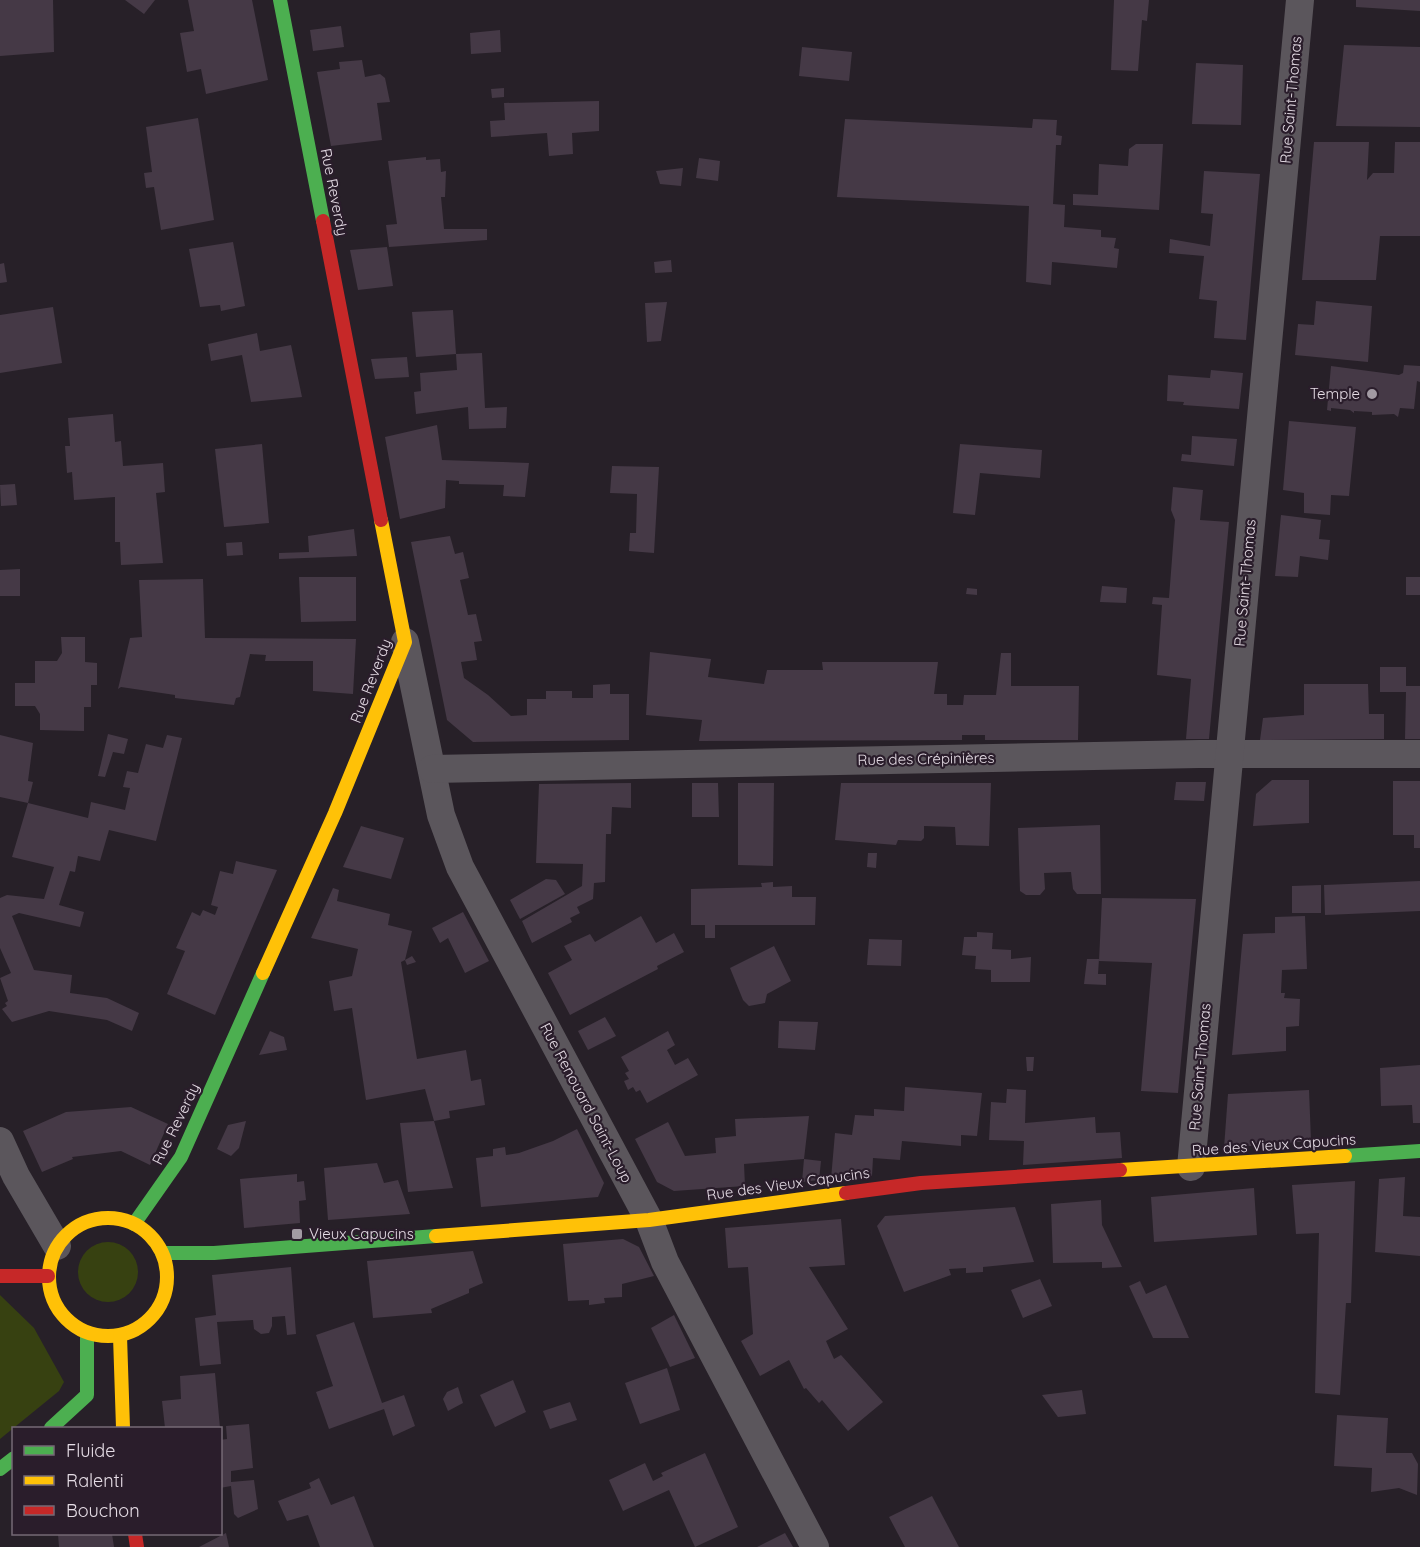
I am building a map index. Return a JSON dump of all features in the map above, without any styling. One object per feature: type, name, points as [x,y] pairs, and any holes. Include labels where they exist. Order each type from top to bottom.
[{"type":"street","name":"Rue Reverdy","points":[[134,1224],[182,1157],[335,813],[405,642],[280,0]]},
{"type":"street","name":"Rue Saint-Thomas","points":[[1191,1167],[1300,0]]},
{"type":"street","name":"Rue Renouard Saint-Loup","points":[[405,642],[441,815],[460,867],[648,1220],[665,1262],[815,1547]]},
{"type":"street","name":"Rue des Crépinières","points":[[432,769],[1229,754],[1420,754]]},
{"type":"street","points":[[0,1141],[16,1176],[57,1246]]},
{"type":"street","name":"Rue des Vieux Capucins","points":[[162,1253],[205,1254],[648,1220],[921,1183],[1420,1151]]},
{"type":"street","points":[[113,1218],[134,1224],[150,1236],[162,1253],[167,1270],[166,1288],[161,1305],[150,1319],[120,1336],[87,1334],[71,1324],[59,1311],[50,1295],[48,1276],[50,1260],[57,1246],[77,1226],[91,1220],[113,1218]]},
{"type":"street","points":[[0,1276],[48,1276]]},
{"type":"street","points":[[52,1427],[87,1395],[87,1334]]},
{"type":"street","points":[[120,1336],[122,1420]]},
{"type":"street","points":[[87,1395],[122,1420]]},
{"type":"street","points":[[0,1469],[12,1460]]},
{"type":"green space","points":[[102,1242],[114,1242],[125,1247],[133,1255],[138,1272],[136,1284],[125,1297],[114,1302],[102,1302],[91,1297],[83,1289],[78,1278],[78,1266],[83,1255],[91,1247]]},
{"type":"green space","points":[[0,1295],[34,1328],[64,1382],[59,1391],[0,1439]]},
{"type":"building","points":[[0,0],[53,0],[54,52],[0,56]]},
{"type":"building","points":[[125,0],[155,0],[144,14]]},
{"type":"building","points":[[188,0],[252,0],[268,80],[206,94],[201,69],[187,72],[180,33],[194,31]]},
{"type":"building","points":[[1114,0],[1149,0],[1147,21],[1142,20],[1138,71],[1111,70]]},
{"type":"building","points":[[1356,0],[1420,0],[1420,11],[1356,7]]},
{"type":"building","points":[[341,26],[344,47],[313,51],[310,30]]},
{"type":"building","points":[[500,30],[501,52],[471,54],[470,33]]},
{"type":"building","points":[[1344,45],[1420,47],[1420,127],[1336,126]]},
{"type":"building","points":[[802,47],[852,52],[849,81],[799,76]]},
{"type":"building","points":[[362,60],[365,77],[380,74],[385,78],[390,102],[377,103],[382,140],[331,146],[317,72],[340,69],[339,62]]},
{"type":"building","points":[[1196,63],[1243,65],[1241,125],[1192,124]]},
{"type":"building","points":[[504,88],[504,97],[492,98],[491,89]]},
{"type":"building","points":[[599,101],[599,131],[572,133],[573,154],[549,156],[547,133],[491,137],[490,121],[505,120],[504,103]]},
{"type":"building","points":[[198,118],[214,220],[161,230],[154,187],[146,188],[144,173],[152,172],[146,127]]},
{"type":"building","points":[[845,119],[1032,128],[1033,119],[1057,120],[1056,135],[1062,136],[1061,145],[1056,145],[1053,204],[1065,205],[1064,227],[1101,230],[1101,237],[1116,238],[1114,248],[1119,249],[1117,268],[1052,262],[1051,285],[1026,282],[1029,206],[837,197]]},
{"type":"building","points":[[1314,142],[1369,142],[1367,180],[1373,173],[1394,173],[1395,142],[1420,142],[1420,236],[1380,236],[1376,280],[1302,280]]},
{"type":"building","points":[[1136,144],[1163,144],[1159,210],[1073,205],[1073,194],[1098,195],[1099,164],[1128,166],[1129,149]]},
{"type":"building","points":[[426,157],[426,160],[440,159],[441,172],[446,171],[445,197],[441,197],[444,229],[487,229],[487,240],[389,247],[386,225],[397,224],[388,161]]},
{"type":"building","points":[[699,158],[720,161],[718,181],[696,178]]},
{"type":"building","points":[[683,168],[681,186],[660,184],[656,171]]},
{"type":"building","points":[[1204,171],[1260,174],[1246,340],[1214,338],[1217,301],[1199,299],[1204,256],[1169,253],[1170,239],[1210,246],[1213,214],[1201,213]]},
{"type":"building","points":[[233,242],[245,306],[221,311],[220,305],[200,307],[189,249]]},
{"type":"building","points":[[387,247],[393,286],[358,290],[350,250]]},
{"type":"building","points":[[671,260],[672,272],[655,273],[654,262]]},
{"type":"building","points":[[4,263],[7,282],[0,283],[0,264]]},
{"type":"building","points":[[1316,301],[1372,306],[1368,362],[1295,355],[1298,324],[1314,325]]},
{"type":"building","points":[[667,302],[661,341],[647,342],[645,303]]},
{"type":"building","points":[[53,307],[62,363],[0,373],[0,315]]},
{"type":"building","points":[[453,310],[456,354],[416,357],[412,312]]},
{"type":"building","points":[[257,333],[260,351],[291,345],[302,397],[251,402],[242,355],[211,361],[208,344]]},
{"type":"building","points":[[482,353],[485,408],[507,407],[506,428],[469,429],[468,407],[416,414],[414,392],[421,391],[420,373],[457,370],[456,354]]},
{"type":"building","points":[[407,357],[409,377],[375,379],[371,359]]},
{"type":"building","name":"Temple","points":[[1404,365],[1420,366],[1420,382],[1417,381],[1414,409],[1400,408],[1398,417],[1394,414],[1372,415],[1372,412],[1354,411],[1354,413],[1350,410],[1331,408],[1331,411],[1327,410],[1331,366],[1399,375],[1403,373]]},
{"type":"building","points":[[1211,370],[1243,373],[1239,409],[1183,405],[1184,402],[1167,401],[1168,375],[1210,378]]},
{"type":"building","points":[[113,414],[115,442],[121,441],[123,466],[163,463],[165,492],[156,493],[163,563],[121,565],[120,542],[115,542],[115,497],[74,500],[72,472],[67,473],[65,446],[70,446],[68,418]]},
{"type":"building","points":[[1289,421],[1356,427],[1349,496],[1331,495],[1330,515],[1304,513],[1304,493],[1283,490]]},
{"type":"building","points":[[437,425],[442,460],[529,463],[525,497],[503,496],[504,485],[459,484],[459,481],[446,480],[445,508],[400,519],[385,437]]},
{"type":"building","points":[[1192,436],[1237,439],[1234,466],[1181,461],[1182,454],[1191,455]]},
{"type":"building","points":[[262,444],[269,523],[224,527],[215,449]]},
{"type":"building","points":[[960,444],[1042,450],[1040,478],[980,473],[975,515],[953,513]]},
{"type":"building","points":[[612,466],[659,467],[654,553],[629,551],[630,533],[636,533],[637,494],[610,493]]},
{"type":"building","points":[[15,484],[17,505],[1,506],[0,485]]},
{"type":"building","points":[[1173,487],[1203,490],[1200,520],[1229,522],[1209,739],[1186,739],[1191,679],[1157,675],[1162,605],[1152,604],[1153,597],[1169,598],[1175,520],[1171,510]]},
{"type":"building","points":[[1281,515],[1321,520],[1319,539],[1330,540],[1328,560],[1300,556],[1298,577],[1275,576]]},
{"type":"building","points":[[354,529],[357,556],[279,559],[279,553],[309,552],[308,536]]},
{"type":"building","points":[[450,536],[455,554],[463,552],[469,578],[460,580],[468,615],[476,614],[482,641],[474,642],[477,660],[461,662],[464,678],[488,695],[511,716],[527,715],[527,699],[546,699],[546,691],[572,691],[572,698],[593,698],[593,685],[610,684],[610,694],[629,694],[629,740],[473,742],[447,720],[411,542]]},
{"type":"building","points":[[242,542],[243,555],[227,556],[226,543]]},
{"type":"building","points":[[20,569],[20,596],[0,596],[0,570]]},
{"type":"building","points":[[299,577],[356,577],[356,621],[301,622]]},
{"type":"building","points":[[1406,577],[1420,577],[1420,595],[1406,595]]},
{"type":"building","points":[[203,579],[205,638],[356,639],[353,694],[313,691],[313,661],[265,661],[266,655],[250,654],[240,697],[236,698],[234,705],[175,698],[175,695],[121,687],[118,689],[130,638],[142,637],[139,580]]},
{"type":"building","points":[[1102,586],[1127,588],[1126,603],[1100,602]]},
{"type":"building","points":[[967,588],[977,589],[977,595],[966,594]]},
{"type":"building","points":[[61,637],[85,637],[85,662],[97,663],[97,685],[91,685],[91,707],[84,707],[84,731],[40,730],[40,714],[35,706],[15,706],[15,683],[35,683],[35,661],[57,661],[62,653]]},
{"type":"building","points":[[650,652],[711,659],[708,677],[764,684],[767,670],[823,670],[822,662],[938,662],[934,694],[947,694],[947,705],[963,705],[964,695],[996,695],[1001,653],[1011,653],[1011,686],[1079,686],[1078,740],[985,740],[985,735],[962,735],[962,740],[699,741],[702,720],[646,715]]},
{"type":"building","points":[[1380,667],[1406,667],[1406,686],[1420,686],[1420,739],[1405,739],[1406,692],[1380,692]]},
{"type":"building","points":[[1304,684],[1368,684],[1369,714],[1384,714],[1384,739],[1260,740],[1263,718],[1304,715]]},
{"type":"building","points":[[108,734],[128,739],[124,754],[113,752],[105,777],[98,776]]},
{"type":"building","points":[[0,735],[33,743],[28,781],[33,782],[28,803],[0,797]]},
{"type":"building","points":[[167,735],[182,738],[156,841],[109,830],[100,861],[78,856],[75,872],[70,871],[59,905],[84,912],[80,927],[19,913],[12,916],[34,970],[72,975],[70,993],[107,998],[139,1013],[132,1031],[107,1020],[49,1011],[12,1022],[2,1009],[7,1006],[5,1003],[8,1001],[0,978],[11,973],[0,948],[0,898],[7,895],[44,899],[54,867],[12,857],[28,803],[88,818],[91,802],[125,810],[130,788],[123,787],[127,771],[138,773],[146,744],[163,748]]},
{"type":"building","points":[[1272,780],[1309,780],[1309,823],[1253,826],[1256,794]]},
{"type":"building","points":[[1393,781],[1420,781],[1420,848],[1414,848],[1414,835],[1393,835]]},
{"type":"building","points":[[1176,782],[1206,782],[1204,801],[1174,800]]},
{"type":"building","points":[[631,783],[631,808],[612,807],[611,834],[606,834],[605,882],[594,883],[593,899],[577,907],[580,913],[570,918],[572,922],[532,943],[522,921],[582,886],[583,864],[536,863],[539,784]]},
{"type":"building","points":[[692,783],[718,783],[719,817],[692,817]]},
{"type":"building","points":[[738,783],[774,783],[773,866],[738,865]]},
{"type":"building","points":[[841,783],[991,783],[989,846],[956,845],[955,827],[924,826],[924,838],[921,841],[898,840],[896,845],[835,840]]},
{"type":"building","points":[[1100,825],[1101,894],[1077,894],[1073,889],[1071,872],[1044,873],[1045,889],[1040,895],[1026,895],[1020,891],[1018,828]]},
{"type":"building","points":[[361,826],[404,838],[391,879],[343,867]]},
{"type":"building","points":[[868,853],[877,853],[876,868],[867,867]]},
{"type":"building","points":[[236,861],[277,870],[215,1015],[167,994],[185,951],[176,948],[192,912],[200,916],[203,910],[215,915],[218,907],[211,905],[220,871],[233,874]]},
{"type":"building","points":[[546,879],[556,880],[565,894],[520,919],[510,900]]},
{"type":"building","points":[[1420,881],[1420,911],[1325,915],[1324,885]]},
{"type":"building","points":[[773,882],[773,887],[792,886],[792,897],[816,897],[815,925],[715,925],[715,938],[705,938],[705,925],[691,925],[691,889],[762,887],[761,883]]},
{"type":"building","points":[[1321,885],[1321,913],[1292,913],[1292,886]]},
{"type":"building","points":[[333,888],[339,890],[337,901],[390,914],[388,925],[412,931],[405,960],[401,962],[417,1059],[466,1050],[471,1081],[481,1079],[485,1105],[449,1111],[450,1118],[434,1121],[425,1089],[366,1100],[352,1008],[334,1011],[329,981],[352,976],[358,949],[311,938]]},
{"type":"building","points":[[1102,898],[1196,899],[1178,1093],[1141,1091],[1152,963],[1099,961]]},
{"type":"building","points":[[463,912],[489,961],[465,973],[448,938],[440,943],[432,928]]},
{"type":"building","points":[[641,916],[656,943],[674,933],[684,952],[657,966],[658,969],[570,1015],[548,973],[572,960],[564,946],[590,934],[595,942]]},
{"type":"building","points":[[1305,916],[1307,969],[1282,970],[1281,993],[1285,993],[1284,998],[1300,999],[1299,1026],[1286,1027],[1286,1051],[1232,1055],[1243,934],[1275,933],[1275,917]]},
{"type":"building","points":[[977,932],[993,933],[992,949],[1011,950],[1011,959],[1031,957],[1030,982],[991,982],[991,970],[975,969],[976,956],[962,955],[964,937],[977,937]]},
{"type":"building","points":[[869,939],[902,940],[901,966],[867,965]]},
{"type":"building","points":[[774,946],[791,981],[767,994],[765,1003],[749,1006],[743,1000],[730,968]]},
{"type":"building","points":[[412,956],[416,962],[407,965],[405,960]]},
{"type":"building","points":[[1087,959],[1099,959],[1098,974],[1106,974],[1106,985],[1084,984]]},
{"type":"building","points":[[605,1017],[616,1036],[588,1050],[578,1031]]},
{"type":"building","points":[[779,1021],[818,1022],[815,1050],[778,1048]]},
{"type":"building","points":[[270,1031],[284,1037],[287,1050],[259,1055]]},
{"type":"building","points":[[668,1031],[675,1045],[667,1050],[675,1065],[688,1058],[698,1075],[647,1103],[640,1090],[636,1092],[633,1087],[628,1090],[624,1081],[629,1079],[625,1073],[629,1071],[621,1057]]},
{"type":"building","points":[[1026,1057],[1034,1057],[1033,1071],[1027,1071]]},
{"type":"building","points":[[1420,1065],[1420,1123],[1413,1123],[1412,1105],[1381,1106],[1380,1068]]},
{"type":"building","points":[[905,1087],[982,1093],[977,1136],[961,1135],[961,1146],[902,1141],[900,1160],[873,1158],[872,1176],[831,1179],[835,1133],[852,1135],[855,1115],[874,1116],[874,1109],[904,1111]]},
{"type":"building","points":[[1007,1089],[1026,1090],[1025,1123],[1095,1117],[1096,1133],[1120,1132],[1122,1158],[1023,1165],[1024,1141],[989,1140],[991,1102],[1006,1103]]},
{"type":"building","points":[[1309,1090],[1311,1141],[1224,1148],[1228,1094]]},
{"type":"building","points":[[131,1107],[168,1124],[150,1165],[121,1151],[72,1157],[73,1159],[42,1172],[23,1131],[66,1112]]},
{"type":"building","points":[[809,1116],[804,1159],[744,1164],[745,1186],[674,1191],[657,1182],[635,1139],[668,1122],[685,1156],[716,1153],[715,1138],[736,1136],[735,1119]]},
{"type":"building","points":[[246,1121],[239,1148],[231,1156],[217,1149],[228,1125]]},
{"type":"building","points":[[434,1121],[453,1188],[408,1192],[400,1123]]},
{"type":"building","points":[[577,1129],[604,1183],[598,1197],[481,1207],[476,1158],[493,1156],[493,1149],[505,1147],[506,1155],[519,1153],[553,1141]]},
{"type":"building","points":[[804,1159],[821,1161],[819,1180],[802,1182]]},
{"type":"building","points":[[377,1163],[384,1183],[398,1180],[410,1214],[328,1220],[324,1168]]},
{"type":"building","points":[[297,1174],[297,1182],[304,1181],[306,1200],[299,1201],[300,1223],[244,1228],[240,1179]]},
{"type":"building","points":[[1405,1177],[1403,1216],[1420,1217],[1420,1256],[1375,1252],[1379,1179]]},
{"type":"building","points":[[1355,1181],[1351,1303],[1346,1303],[1340,1395],[1315,1393],[1319,1233],[1296,1234],[1292,1185]]},
{"type":"building","points":[[1254,1188],[1257,1235],[1154,1242],[1151,1197]]},
{"type":"building","points":[[1101,1200],[1102,1225],[1122,1267],[1102,1268],[1102,1262],[1053,1263],[1051,1204]]},
{"type":"building","points":[[1015,1207],[1034,1262],[983,1267],[983,1272],[966,1273],[966,1268],[949,1269],[951,1275],[904,1292],[877,1226],[885,1216]]},
{"type":"building","points":[[841,1219],[845,1265],[809,1267],[848,1329],[826,1341],[834,1359],[841,1355],[883,1402],[848,1431],[822,1400],[819,1403],[806,1388],[804,1389],[789,1360],[760,1376],[741,1341],[753,1334],[748,1267],[728,1268],[725,1228]]},
{"type":"building","points":[[623,1239],[639,1247],[654,1276],[622,1284],[622,1297],[604,1298],[605,1303],[589,1305],[589,1300],[568,1301],[563,1244]]},
{"type":"building","points":[[473,1251],[483,1283],[469,1289],[469,1293],[431,1309],[432,1313],[373,1318],[367,1261]]},
{"type":"building","points":[[291,1267],[296,1334],[287,1335],[285,1316],[272,1317],[269,1333],[261,1334],[254,1329],[253,1320],[217,1322],[221,1364],[200,1366],[195,1318],[216,1315],[212,1275]]},
{"type":"building","points":[[1040,1279],[1052,1306],[1023,1318],[1011,1290]]},
{"type":"building","points":[[1140,1281],[1146,1294],[1166,1285],[1189,1338],[1153,1338],[1129,1286]]},
{"type":"building","points":[[674,1315],[695,1358],[670,1367],[651,1328]]},
{"type":"building","points":[[354,1322],[382,1403],[404,1395],[415,1426],[393,1436],[384,1409],[329,1429],[316,1392],[333,1386],[316,1335]]},
{"type":"building","points":[[667,1368],[680,1410],[640,1424],[625,1383]]},
{"type":"building","points":[[215,1373],[220,1427],[165,1427],[162,1401],[181,1399],[180,1376]]},
{"type":"building","points":[[513,1380],[526,1412],[495,1427],[480,1395]]},
{"type":"building","points":[[458,1387],[463,1403],[448,1411],[443,1399],[447,1392]]},
{"type":"building","points":[[1082,1390],[1086,1414],[1058,1417],[1042,1395]]},
{"type":"building","points":[[570,1402],[577,1420],[550,1429],[543,1411]]},
{"type":"building","points":[[1337,1415],[1388,1418],[1386,1453],[1412,1453],[1418,1464],[1417,1495],[1399,1488],[1371,1492],[1372,1468],[1334,1466]]},
{"type":"building","points":[[249,1424],[253,1468],[231,1471],[231,1482],[254,1480],[258,1509],[238,1518],[234,1514],[231,1486],[222,1488],[222,1440],[227,1439],[226,1426]]},
{"type":"building","points":[[705,1453],[738,1527],[695,1547],[669,1490],[623,1511],[609,1480],[645,1463],[653,1481],[663,1476],[661,1473]]},
{"type":"building","points":[[319,1478],[331,1505],[354,1496],[374,1547],[320,1547],[308,1515],[287,1521],[278,1501],[311,1488],[309,1483]]},
{"type":"building","points":[[932,1496],[959,1547],[905,1547],[889,1517]]},
{"type":"building","points":[[226,1533],[229,1547],[199,1547]]},
{"type":"building","points":[[785,1533],[793,1547],[757,1547]]},
{"type":"building","points":[[58,1535],[112,1535],[114,1547],[59,1547]]},
{"type":"traffic: fast","points":[[280,0],[323,221]]},
{"type":"traffic: fast","points":[[134,1224],[181,1157],[263,973]]},
{"type":"traffic: fast","points":[[1345,1156],[1420,1151]]},
{"type":"traffic: fast","points":[[162,1253],[214,1253],[436,1236]]},
{"type":"traffic: fast","points":[[52,1427],[87,1395],[87,1334]]},
{"type":"traffic: fast","points":[[0,1469],[12,1460]]},
{"type":"traffic: slow","points":[[263,973],[335,813],[405,642],[381,520]]},
{"type":"traffic: slow","points":[[1120,1170],[1345,1156]]},
{"type":"traffic: slow","points":[[436,1236],[649,1220],[846,1193]]},
{"type":"traffic: slow","points":[[108,1218],[131,1222],[150,1235],[163,1254],[167,1277],[163,1300],[150,1319],[131,1332],[108,1336],[85,1332],[66,1319],[53,1300],[49,1277],[53,1254],[66,1235],[85,1222],[108,1218]]},
{"type":"traffic: slow","points":[[120,1336],[123,1427]]},
{"type":"traffic: jam","points":[[323,221],[381,520]]},
{"type":"traffic: jam","points":[[846,1193],[921,1183],[1120,1170]]},
{"type":"traffic: jam","points":[[0,1276],[48,1276]]},
{"type":"traffic: jam","points":[[135,1535],[137,1547]]},
{"type":"place","name":"Temple","points":[[1372,394]]},
{"type":"place","name":"Vieux Capucins","points":[[297,1234]]}]
